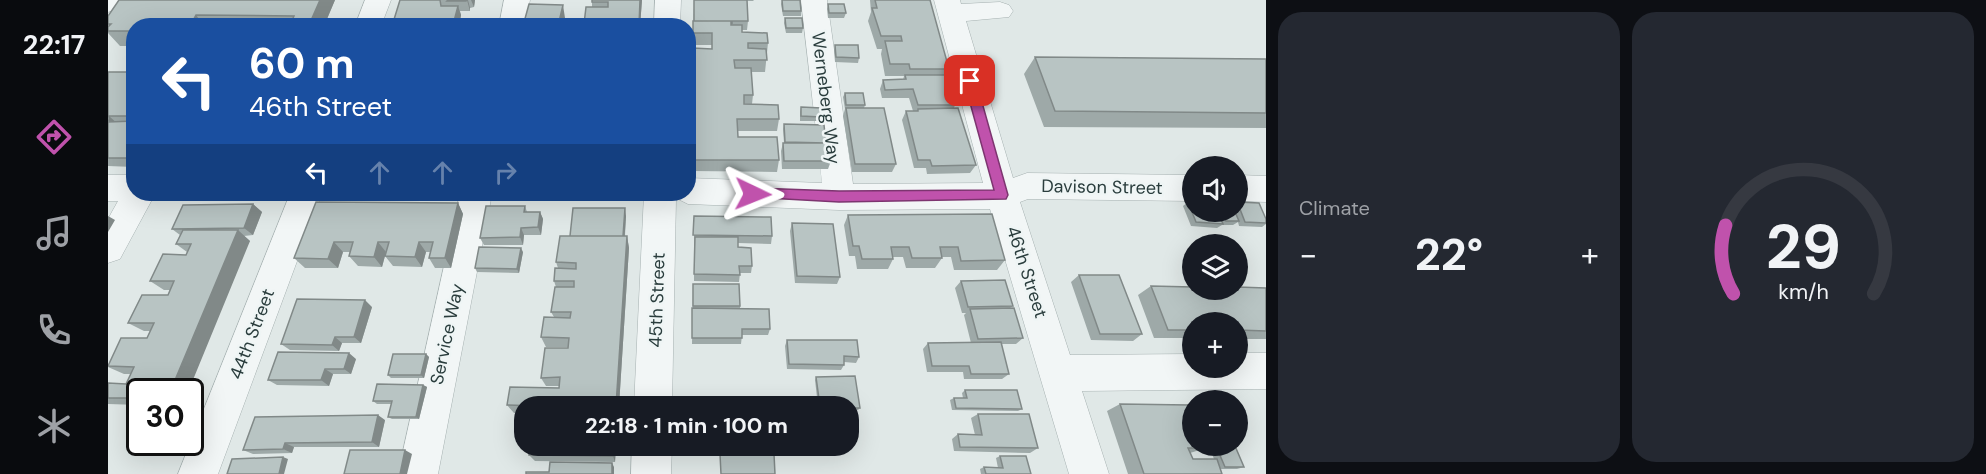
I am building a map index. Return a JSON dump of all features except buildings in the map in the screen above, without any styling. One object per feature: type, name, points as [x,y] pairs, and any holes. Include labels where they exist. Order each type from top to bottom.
[{"type":"street","points":[[371,18],[378,0]]},
{"type":"street","points":[[514,18],[517,0]]},
{"type":"street","points":[[667,18],[668,0]]},
{"type":"street","name":"Werneberg Way","points":[[813,0],[839,196]]},
{"type":"street","points":[[949,6],[1000,11]]},
{"type":"street","name":"46th Street","points":[[949,6],[1002,195],[1089,474]]},
{"type":"street","name":"Davison Street","points":[[696,191],[839,196],[1002,195],[1027,186],[1182,188]]},
{"type":"street","points":[[108,188],[126,188]]},
{"type":"street","points":[[1248,188],[1266,189]]},
{"type":"street","points":[[108,249],[135,201]]},
{"type":"street","name":"44th Street","points":[[198,474],[303,201]]},
{"type":"street","name":"Service Way","points":[[418,474],[475,201]]},
{"type":"street","name":"45th Street","points":[[653,396],[660,201]]},
{"type":"street","points":[[1059,373],[1266,371]]},
{"type":"street","points":[[651,474],[652,456]]},
{"type":"route","points":[[753,194],[1002,195],[970,81]]}]
